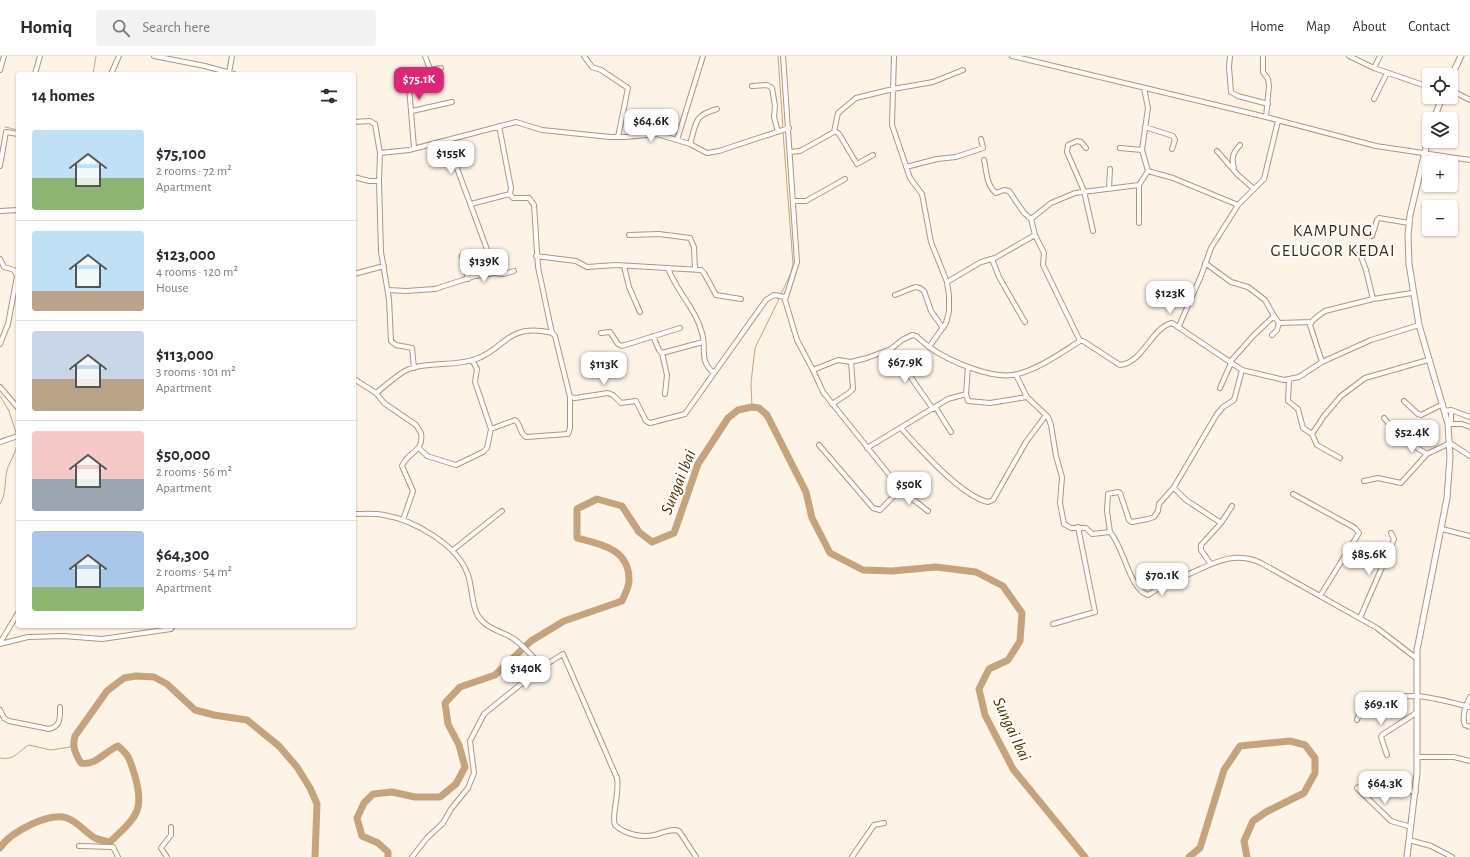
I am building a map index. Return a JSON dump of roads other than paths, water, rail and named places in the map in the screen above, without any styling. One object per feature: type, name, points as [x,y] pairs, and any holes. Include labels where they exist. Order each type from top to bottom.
[{"type":"main road","points":[[1455,68],[1461,56]]},
{"type":"main road","points":[[1407,857],[1416,792],[1417,646],[1448,498],[1450,444],[1449,424],[1428,360],[1412,294],[1408,241],[1409,223],[1426,148]]},
{"type":"street","points":[[0,70],[4,56]]},
{"type":"street","points":[[36,72],[40,56]]},
{"type":"street","points":[[112,72],[119,56]]},
{"type":"street","points":[[154,56],[225,72]]},
{"type":"street","points":[[229,72],[232,56]]},
{"type":"street","points":[[425,56],[430,69]]},
{"type":"street","points":[[584,56],[592,66],[602,70],[628,88],[618,137]]},
{"type":"street","points":[[677,140],[703,56]]},
{"type":"street","points":[[783,56],[797,262],[784,297],[796,340],[813,370],[823,392],[832,404],[895,482],[898,488],[928,512]]},
{"type":"street","points":[[894,56],[891,122],[910,178],[922,194],[931,242],[947,282],[949,307],[943,328],[929,346]]},
{"type":"street","points":[[1012,56],[1144,88],[1267,115],[1278,121],[1376,146],[1425,152],[1470,160]]},
{"type":"street","points":[[1230,56],[1229,67],[1231,92],[1238,96],[1268,106]]},
{"type":"street","points":[[1263,56],[1263,72],[1268,79],[1267,115]]},
{"type":"street","points":[[1349,56],[1374,68],[1422,85]]},
{"type":"street","points":[[1374,68],[1380,56]]},
{"type":"street","points":[[414,148],[408,74],[441,68]]},
{"type":"street","points":[[835,131],[838,113],[854,100],[893,88],[933,82],[963,70]]},
{"type":"street","points":[[1374,99],[1388,73]]},
{"type":"street","points":[[752,86],[766,85],[772,88],[775,106],[774,117],[779,131]]},
{"type":"street","points":[[1139,223],[1139,185],[1148,170],[1142,150],[1148,108],[1144,88]]},
{"type":"street","points":[[1458,94],[1470,100]]},
{"type":"street","points":[[412,111],[452,102]]},
{"type":"street","points":[[690,144],[699,116],[704,112],[717,108]]},
{"type":"street","points":[[356,122],[370,121],[375,124],[380,152],[379,182],[381,252],[388,290],[391,341],[396,345],[412,348],[414,368]]},
{"type":"street","points":[[1180,326],[1211,248],[1238,205],[1265,175],[1278,121]]},
{"type":"street","points":[[380,152],[414,148],[447,141],[499,126],[519,122],[542,130],[618,137],[657,134],[690,144],[707,153],[788,129]]},
{"type":"street","points":[[491,428],[515,420],[518,423],[521,433],[526,437],[568,434],[570,428],[570,396],[555,336],[552,332],[536,256],[533,202],[529,198],[513,198],[510,194],[499,126]]},
{"type":"street","points":[[1145,127],[1173,136],[1175,140],[1172,149]]},
{"type":"street","points":[[0,129],[6,132],[16,134]]},
{"type":"street","points":[[790,152],[800,151],[835,131]]},
{"type":"street","points":[[835,131],[839,134],[857,164],[873,155]]},
{"type":"street","points":[[0,166],[6,132]]},
{"type":"street","points":[[906,167],[956,157],[983,148],[981,139]]},
{"type":"street","points":[[447,141],[495,268],[493,273]]},
{"type":"street","points":[[1086,148],[1079,141],[1071,143],[1067,148],[1068,156],[1084,191],[1093,231]]},
{"type":"street","points":[[1234,170],[1232,160],[1233,154],[1240,145]]},
{"type":"street","points":[[1120,148],[1142,150]]},
{"type":"street","points":[[1217,151],[1234,170],[1254,188]]},
{"type":"street","points":[[984,160],[986,175],[993,190],[996,193],[1004,190],[1009,191],[1024,214],[1031,219],[1035,234],[1044,253],[1043,265],[1080,341],[1083,341],[1117,364],[1124,365],[1137,356],[1168,324],[1172,323],[1180,326],[1242,370],[1277,380],[1289,380],[1299,377],[1322,362],[1371,340],[1419,325]]},
{"type":"street","points":[[1109,188],[1110,168]]},
{"type":"street","points":[[1148,170],[1173,178],[1238,205]]},
{"type":"street","points":[[356,178],[379,182]]},
{"type":"street","points":[[794,202],[806,201],[845,179]]},
{"type":"street","points":[[1031,219],[1051,203],[1084,191],[1139,185]]},
{"type":"street","points":[[471,204],[510,194]]},
{"type":"street","points":[[0,211],[16,210]]},
{"type":"street","points":[[1372,236],[1379,218],[1409,223]]},
{"type":"street","points":[[629,235],[659,234],[690,238],[694,245],[695,269]]},
{"type":"street","points":[[947,282],[981,262],[992,259],[1035,234]]},
{"type":"street","points":[[1360,254],[1366,270],[1373,299]]},
{"type":"street","points":[[462,256],[468,279]]},
{"type":"street","points":[[536,256],[576,261],[587,267],[624,266],[695,269],[704,273],[716,295],[741,299]]},
{"type":"street","points":[[992,259],[999,277],[1025,322]]},
{"type":"street","points":[[0,260],[4,267],[14,270],[16,273]]},
{"type":"street","points":[[1205,263],[1231,282],[1248,287],[1265,300],[1279,323]]},
{"type":"street","points":[[356,273],[384,266]]},
{"type":"street","points":[[624,266],[629,286],[640,312]]},
{"type":"street","points":[[668,268],[672,278],[697,321],[702,333],[705,362],[707,367],[714,372]]},
{"type":"street","points":[[388,290],[429,290],[493,273],[504,274],[514,271]]},
{"type":"street","points":[[0,344],[8,324],[16,281]]},
{"type":"street","points":[[895,295],[915,287],[920,288],[924,291],[931,311],[943,328]]},
{"type":"street","points":[[1279,323],[1311,322],[1328,310],[1373,299],[1412,294]]},
{"type":"street","points":[[570,396],[575,398],[610,394],[621,403],[636,401],[646,421],[650,423],[685,414],[763,304],[769,297],[777,295],[784,297]]},
{"type":"street","points":[[1220,388],[1231,362],[1254,335],[1274,316]]},
{"type":"street","points":[[1311,322],[1322,362]]},
{"type":"street","points":[[1272,334],[1277,330],[1279,323]]},
{"type":"street","points":[[601,333],[610,332],[618,344],[622,346],[680,328]]},
{"type":"street","points":[[376,393],[403,372],[414,368],[453,365],[472,360],[487,354],[509,337],[517,333],[537,331],[552,332]]},
{"type":"street","points":[[653,336],[659,350],[662,353],[667,375],[665,394]]},
{"type":"street","points":[[813,370],[838,360],[850,362],[891,349],[902,340],[916,336],[947,359],[968,367],[993,373],[1016,375],[1053,358],[1080,341]]},
{"type":"street","points":[[662,353],[703,342]]},
{"type":"street","points":[[891,349],[951,432]]},
{"type":"street","points":[[419,448],[427,456],[453,465],[477,456],[487,448],[491,428],[475,382],[477,368],[472,360]]},
{"type":"street","points":[[1312,434],[1324,416],[1341,396],[1364,378],[1428,360]]},
{"type":"street","points":[[832,404],[849,394],[853,389],[850,362]]},
{"type":"street","points":[[968,367],[966,394],[968,401],[997,402],[1027,397]]},
{"type":"street","points":[[1242,370],[1234,400],[1223,407],[1217,414],[1174,488],[1161,501],[1154,517],[1132,522],[1128,518],[1120,493],[1108,494],[1107,511],[1110,532],[1117,540],[1136,586],[1144,594],[1148,595],[1174,578],[1185,576],[1210,563],[1231,557],[1253,559],[1377,628],[1416,658]]},
{"type":"street","points":[[1016,375],[1027,397],[1046,416],[1051,425],[1056,456],[1062,477],[1060,503],[1063,521],[1067,526],[1086,528],[1092,534],[1110,532]]},
{"type":"street","points":[[356,380],[376,393],[384,403],[418,427],[422,436],[419,448],[406,460],[402,466],[414,491],[403,520]]},
{"type":"street","points":[[1289,380],[1288,401],[1298,409],[1303,428],[1312,434],[1317,445],[1340,458]]},
{"type":"street","points":[[0,387],[16,405]]},
{"type":"street","points":[[867,448],[952,397],[966,394]]},
{"type":"street","points":[[1404,401],[1421,415],[1442,404]]},
{"type":"street","points":[[1444,411],[1451,410],[1470,417]]},
{"type":"street","points":[[1451,410],[1449,424],[1462,424],[1470,428]]},
{"type":"street","points":[[901,428],[930,460],[966,491],[988,502],[993,500],[1026,442],[1046,416]]},
{"type":"street","points":[[1384,418],[1401,438],[1427,454]]},
{"type":"street","points":[[0,442],[16,436]]},
{"type":"street","points":[[1364,481],[1378,478],[1402,483],[1427,454],[1450,444],[1470,456]]},
{"type":"street","points":[[820,445],[876,510],[880,510],[892,499],[898,488]]},
{"type":"street","points":[[1174,488],[1186,500],[1221,523]]},
{"type":"street","points":[[1293,494],[1350,526],[1359,533],[1320,596]]},
{"type":"street","points":[[1210,563],[1200,547],[1221,523],[1232,506]]},
{"type":"street","points":[[452,550],[502,511]]},
{"type":"street","points":[[356,514],[378,514],[403,520],[427,532],[452,550],[458,556],[468,573],[474,607],[481,621],[519,643],[542,667]]},
{"type":"street","points":[[1053,624],[1095,612],[1078,528]]},
{"type":"street","points":[[1442,530],[1470,536]]},
{"type":"street","points":[[1360,618],[1394,539],[1391,533]]},
{"type":"street","points":[[0,643],[16,616]]},
{"type":"street","points":[[0,643],[40,636],[102,639],[172,628]]},
{"type":"street","points":[[412,857],[427,838],[443,823],[468,788],[474,773],[470,741],[481,719],[488,710],[542,667],[563,654],[617,778],[618,792],[614,818],[615,825],[624,832],[642,836],[652,836],[674,830],[679,831],[696,857]]},
{"type":"street","points":[[1357,720],[1360,711],[1372,702],[1416,696],[1468,707]]},
{"type":"street","points":[[1470,697],[1464,722],[1465,725],[1470,727]]},
{"type":"street","points":[[0,710],[5,719],[49,729],[56,727],[60,721],[60,707]]},
{"type":"street","points":[[1387,755],[1381,737],[1382,735],[1416,713]]},
{"type":"street","points":[[1417,757],[1454,757],[1470,761]]},
{"type":"street","points":[[1412,827],[1391,820],[1357,788],[1367,783],[1416,792]]},
{"type":"street","points":[[852,857],[874,825],[884,823]]},
{"type":"street","points":[[167,857],[161,848],[171,835],[171,827]]},
{"type":"street","points":[[1409,840],[1431,846],[1452,857]]},
{"type":"street","points":[[79,846],[113,847],[118,857]]},
{"type":"waterway","points":[[93,72],[96,56]]},
{"type":"waterway","points":[[778,56],[783,129]]},
{"type":"waterway","points":[[5,127],[16,130]]},
{"type":"waterway","points":[[781,294],[791,273],[793,264],[783,132]]},
{"type":"waterway","points":[[752,407],[751,383],[755,348],[780,297]]},
{"type":"waterway","points":[[0,396],[9,411],[16,433]]},
{"type":"waterway","name":"Sungai Ibai","points":[[388,857],[388,852],[378,843],[362,836],[357,818],[364,803],[373,794],[392,792],[415,797],[440,797],[456,784],[465,767],[459,745],[448,724],[445,703],[460,687],[495,675],[531,641],[564,621],[622,601],[629,581],[628,570],[625,562],[612,550],[577,538],[577,509],[597,499],[622,506],[639,532],[652,542],[674,533],[698,464],[728,418],[738,410],[752,407],[759,408],[767,415],[806,492],[812,518],[830,553],[863,570],[892,571],[936,567],[976,572],[1003,586],[1022,613],[1020,641],[1008,660],[989,669],[979,689],[985,715],[1013,769],[1085,857]]},
{"type":"waterway","points":[[0,504],[4,492],[7,470],[16,451]]},
{"type":"waterway","name":"Sungai Ibai","points":[[0,848],[5,842],[21,830],[50,818],[67,818],[75,822],[95,838],[110,842],[132,819],[139,805],[139,796],[134,773],[127,755],[118,746],[96,760],[81,763],[76,753],[74,743],[75,736],[107,691],[124,678],[136,676],[154,677],[167,684],[195,710],[214,715],[247,720],[279,746],[297,767],[310,788],[317,804],[315,857]]},
{"type":"waterway","name":"Sungai Ibai","points":[[1189,857],[1200,848],[1224,770],[1240,746],[1290,741],[1305,745],[1315,758],[1315,773],[1304,793],[1266,812],[1253,821],[1244,841],[1247,857]]},
{"type":"waterway","points":[[0,758],[5,759],[13,757],[29,745],[51,750],[70,747],[73,743]]},
{"type":"district","name":"KAMPUNG GELUGOR KEDAI","points":[[1333,240]]}]
